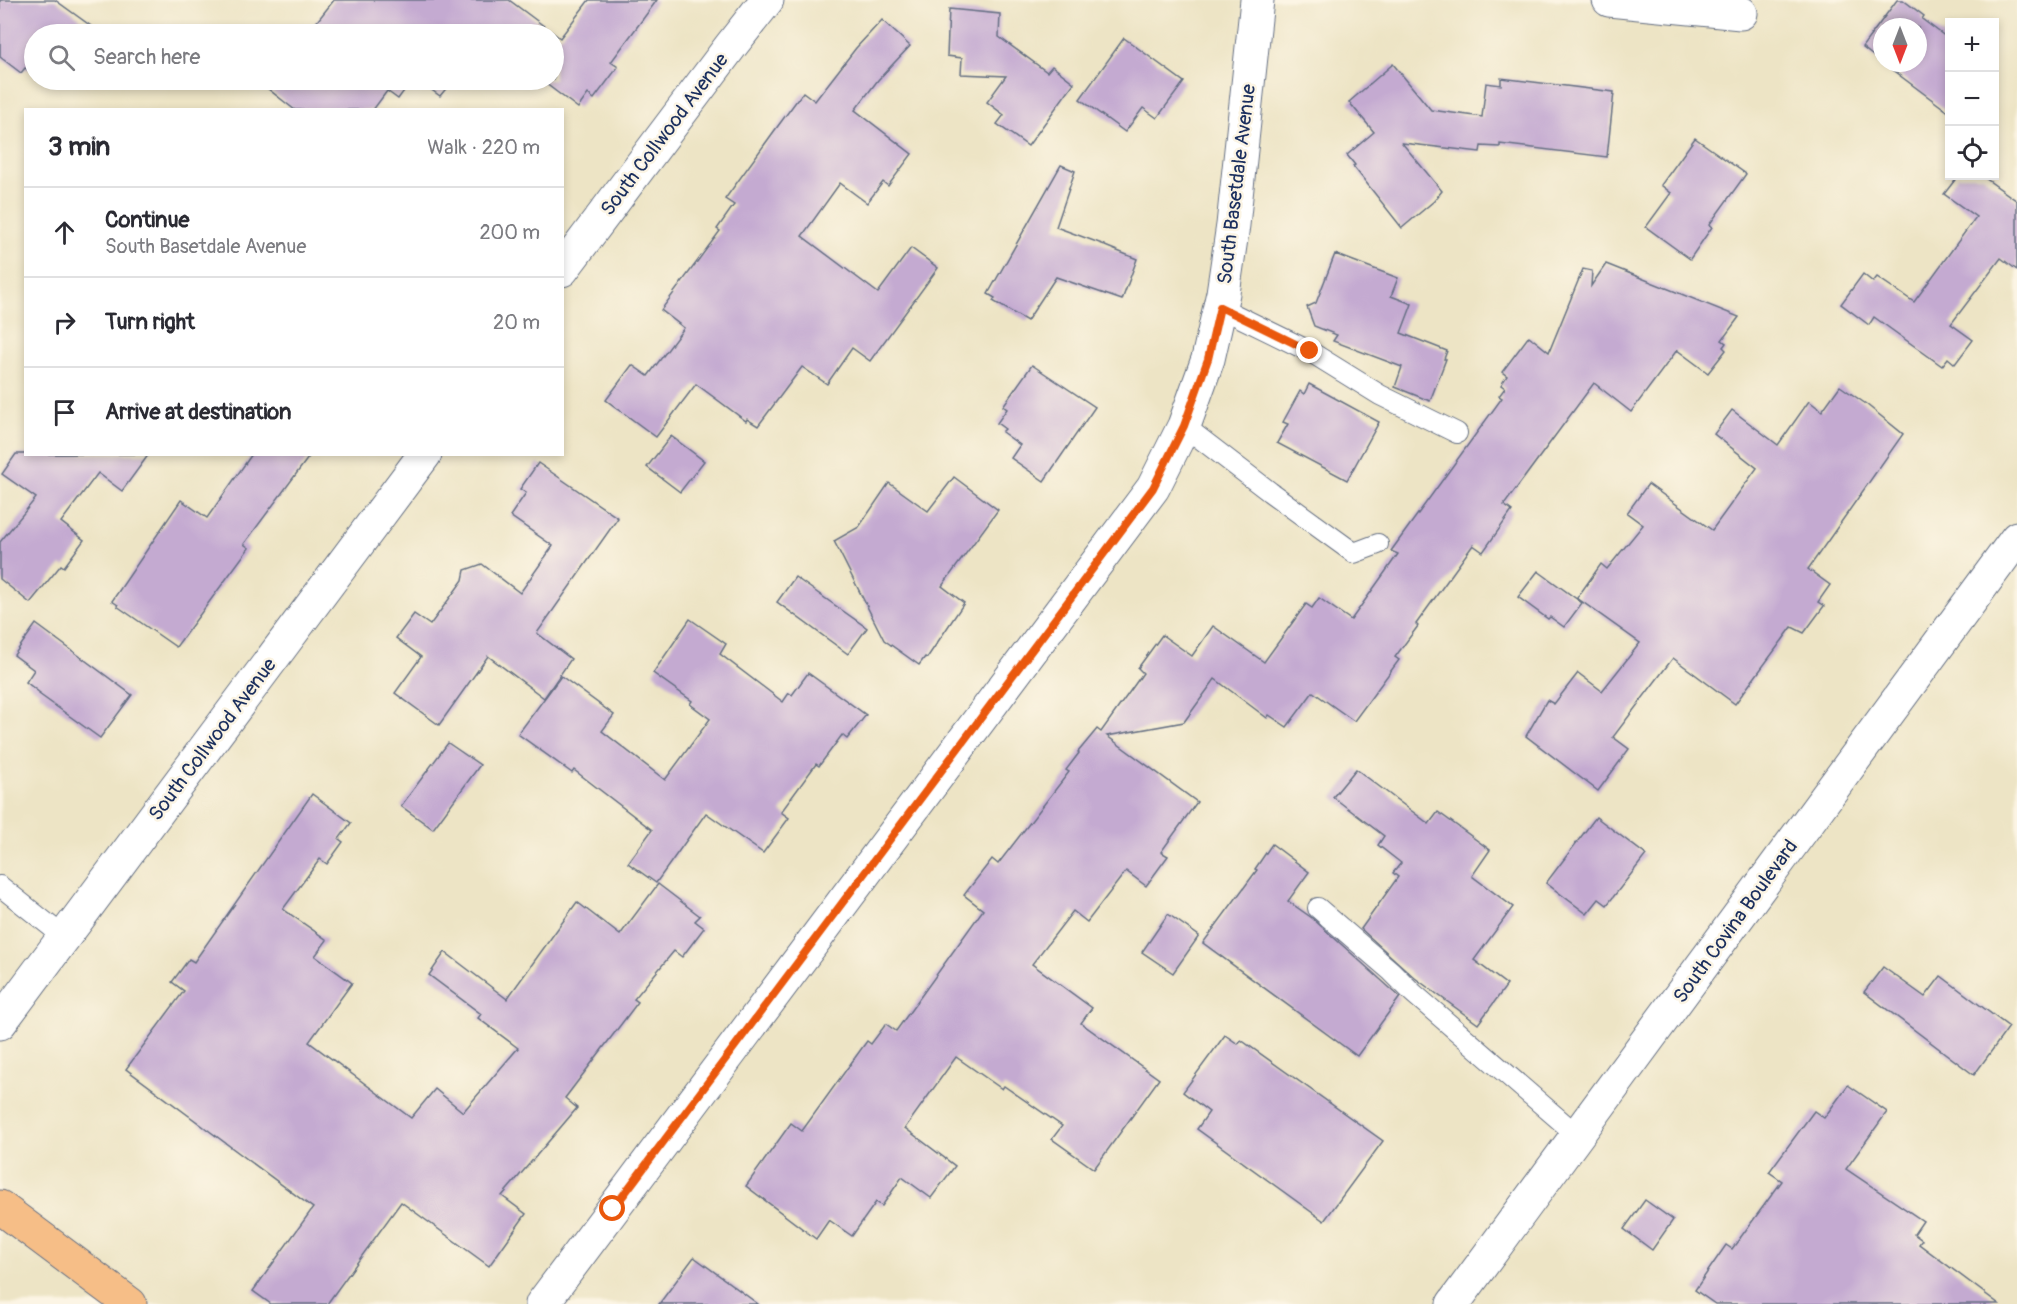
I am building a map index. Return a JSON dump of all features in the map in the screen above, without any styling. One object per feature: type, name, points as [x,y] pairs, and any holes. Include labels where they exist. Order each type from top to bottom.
[{"type":"main road","points":[[0,1207],[130,1304]]},
{"type":"street","name":"South Collwood Avenue","points":[[564,267],[767,0]]},
{"type":"street","name":"South Basetdale Avenue","points":[[542,1304],[1153,488],[1184,426],[1208,359],[1220,307],[1233,225],[1257,0]]},
{"type":"street","points":[[1609,0],[1742,13]]},
{"type":"street","name":"South Collwood Avenue","points":[[0,1023],[424,456]]},
{"type":"street","name":"South Covina Boulevard","points":[[1453,1304],[2017,538]]},
{"type":"lane","points":[[1220,307],[1310,351],[1380,395],[1457,433]]},
{"type":"lane","points":[[1184,426],[1354,553],[1378,544]]},
{"type":"lane","points":[[0,886],[64,937]]},
{"type":"lane","points":[[1318,908],[1577,1135]]},
{"type":"building","points":[[0,0],[55,0],[88,24],[24,24],[24,69],[21,73],[0,57]]},
{"type":"building","points":[[334,0],[509,0],[541,24],[315,24]]},
{"type":"building","points":[[589,0],[657,0],[611,62],[618,67],[594,99],[588,94],[578,108],[554,90],[564,90],[564,33]]},
{"type":"building","points":[[1897,0],[1903,0],[1924,16],[1923,18],[1884,18]]},
{"type":"building","points":[[949,9],[1000,14],[999,37],[1047,72],[1052,66],[1074,83],[1028,146],[997,124],[1004,115],[987,102],[1006,76],[961,74],[962,58],[947,56]]},
{"type":"building","points":[[882,20],[910,46],[878,80],[855,110],[912,154],[888,186],[883,182],[867,203],[840,183],[802,236],[878,293],[911,248],[938,268],[870,361],[852,348],[827,384],[802,367],[758,426],[747,419],[746,421],[696,384],[656,437],[606,400],[632,365],[648,376],[684,328],[661,310],[720,231],[717,229],[734,205],[725,199],[775,130],[803,92],[815,101],[856,48]]},
{"type":"building","points":[[1927,23],[1945,36],[1945,109],[1895,72],[1927,72]]},
{"type":"building","points":[[1873,32],[1873,56],[1862,47]]},
{"type":"building","points":[[1124,38],[1184,82],[1157,118],[1143,108],[1125,132],[1080,99]]},
{"type":"building","points":[[1393,64],[1431,110],[1482,117],[1486,83],[1501,85],[1501,78],[1614,92],[1607,157],[1500,144],[1500,147],[1481,146],[1480,152],[1402,143],[1442,191],[1434,201],[1402,228],[1353,166],[1355,165],[1347,155],[1374,132],[1349,102]]},
{"type":"building","points":[[270,90],[405,90],[398,99],[387,91],[374,108],[292,108]]},
{"type":"building","points":[[432,90],[445,90],[440,96]]},
{"type":"building","points":[[1695,138],[1746,174],[1709,225],[1712,227],[1690,259],[1646,227],[1671,193],[1661,185]]},
{"type":"building","points":[[1061,165],[1075,171],[1056,227],[1137,259],[1122,300],[1056,277],[1027,321],[993,301],[995,298],[988,294]]},
{"type":"building","points":[[1955,180],[1988,180],[2017,201],[2017,270],[2001,258],[1951,324],[1973,340],[1955,364],[1948,358],[1942,366],[1874,317],[1869,325],[1841,304],[1863,274],[1873,282],[1877,277],[1914,302],[1976,217],[1944,194]]},
{"type":"building","points":[[1335,254],[1398,278],[1391,296],[1412,304],[1401,333],[1447,351],[1430,401],[1395,387],[1402,367],[1333,341],[1337,335],[1314,326],[1307,307],[1316,303]]},
{"type":"building","points":[[1606,264],[1739,317],[1722,340],[1726,343],[1723,347],[1726,350],[1708,373],[1677,350],[1631,412],[1594,383],[1504,505],[1512,511],[1483,552],[1473,545],[1416,624],[1418,626],[1395,657],[1399,660],[1354,721],[1313,692],[1287,727],[1269,715],[1267,718],[1215,679],[1184,722],[1107,736],[1197,802],[1161,852],[1168,856],[1146,886],[1126,871],[1087,922],[1073,911],[1032,964],[1092,1008],[1081,1023],[1159,1079],[1094,1169],[1052,1139],[1062,1126],[1004,1086],[1002,1089],[956,1057],[905,1128],[955,1166],[931,1198],[902,1177],[882,1206],[876,1202],[852,1236],[829,1220],[816,1239],[746,1186],[791,1123],[802,1131],[867,1041],[871,1044],[886,1024],[896,1031],[983,910],[964,895],[992,859],[998,864],[1069,772],[1066,770],[1078,752],[1097,729],[1101,732],[1143,673],[1138,668],[1162,635],[1192,656],[1213,626],[1264,662],[1306,604],[1312,608],[1319,598],[1351,620],[1398,554],[1391,551],[1502,398],[1499,396],[1505,388],[1501,385],[1507,376],[1502,372],[1529,336],[1549,352],[1583,269],[1592,271],[1591,286]]},
{"type":"building","points":[[1032,365],[1095,407],[1044,481],[1011,458],[1020,445],[1002,432],[1005,429],[997,423],[1007,409],[1003,406]]},
{"type":"building","points":[[1309,384],[1379,422],[1347,480],[1277,443],[1288,424],[1283,422],[1300,391],[1304,394]]},
{"type":"building","points":[[1840,386],[1903,434],[1808,569],[1830,585],[1818,602],[1824,606],[1804,633],[1792,627],[1735,704],[1673,658],[1613,737],[1629,749],[1598,791],[1526,736],[1547,700],[1554,704],[1578,673],[1602,691],[1640,643],[1577,598],[1601,564],[1607,569],[1643,525],[1627,513],[1648,484],[1712,530],[1757,468],[1714,434],[1732,410],[1778,445],[1809,401],[1822,411]]},
{"type":"building","points":[[671,436],[704,461],[680,492],[647,467]]},
{"type":"building","points":[[16,454],[24,454],[24,456],[148,456],[122,491],[98,473],[61,522],[84,540],[64,567],[61,565],[30,603],[0,579],[0,542],[36,498],[2,474]]},
{"type":"building","points":[[251,456],[310,456],[244,544],[249,548],[176,647],[112,601],[181,500],[207,518]]},
{"type":"building","points":[[538,463],[618,518],[537,633],[571,659],[544,698],[488,656],[439,725],[395,693],[421,657],[396,638],[414,614],[430,625],[463,580],[465,570],[482,564],[520,593],[553,546],[510,516],[526,493],[520,489]]},
{"type":"building","points":[[954,477],[998,510],[942,586],[964,603],[927,658],[925,657],[919,665],[884,640],[834,541],[859,527],[889,483],[928,511]]},
{"type":"building","points":[[1538,571],[1582,603],[1564,627],[1550,617],[1548,619],[1518,597]]},
{"type":"building","points":[[795,577],[867,628],[848,654],[777,602]]},
{"type":"building","points":[[690,619],[726,644],[720,654],[783,702],[789,693],[792,695],[808,673],[866,715],[847,739],[842,735],[819,766],[816,764],[781,812],[789,818],[763,853],[706,813],[656,883],[628,863],[652,830],[574,770],[572,773],[518,734],[561,676],[614,715],[602,731],[665,780],[710,719],[690,704],[692,701],[653,673]]},
{"type":"building","points":[[36,624],[132,695],[100,738],[26,682],[34,670],[14,655]]},
{"type":"building","points":[[448,743],[480,765],[433,829],[401,806]]},
{"type":"building","points":[[1356,769],[1429,824],[1438,812],[1490,850],[1472,876],[1513,907],[1474,960],[1507,985],[1478,1024],[1415,978],[1361,929],[1398,877],[1393,873],[1401,863],[1378,845],[1384,836],[1333,797]]},
{"type":"building","points":[[312,794],[351,823],[339,839],[343,842],[327,864],[320,859],[283,909],[327,940],[315,956],[352,983],[309,1042],[411,1118],[435,1089],[463,1112],[518,1048],[478,1018],[481,1014],[429,975],[445,952],[507,999],[577,902],[620,935],[658,884],[700,916],[695,921],[704,928],[682,957],[674,951],[634,999],[638,1002],[565,1098],[577,1108],[502,1196],[526,1214],[489,1266],[401,1202],[327,1304],[271,1304],[253,1291],[313,1208],[126,1069],[184,991],[172,982],[189,959],[194,962]]},
{"type":"building","points":[[1596,817],[1646,855],[1607,905],[1599,899],[1587,914],[1546,883]]},
{"type":"building","points":[[1272,844],[1309,872],[1288,901],[1312,918],[1400,997],[1357,1056],[1203,943],[1257,870],[1255,869]]},
{"type":"building","points":[[1168,914],[1199,936],[1173,973],[1142,952]]},
{"type":"building","points":[[1883,967],[1925,997],[1941,976],[2009,1027],[1974,1075],[1864,992]]},
{"type":"building","points":[[1225,1035],[1238,1044],[1241,1040],[1383,1141],[1324,1221],[1197,1129],[1209,1112],[1183,1092]]},
{"type":"building","points":[[1848,1085],[1887,1112],[1846,1169],[1923,1221],[1914,1234],[1922,1240],[1919,1244],[1999,1304],[1715,1304],[1695,1290],[1726,1245],[1732,1249],[1782,1181],[1769,1172],[1814,1111],[1824,1118]]},
{"type":"building","points":[[1645,1200],[1673,1220],[1652,1250],[1624,1229]]},
{"type":"building","points":[[694,1257],[758,1304],[659,1304]]},
{"type":"route","points":[[613,1209],[1153,488],[1184,426],[1208,359],[1220,307],[1310,351]]}]
